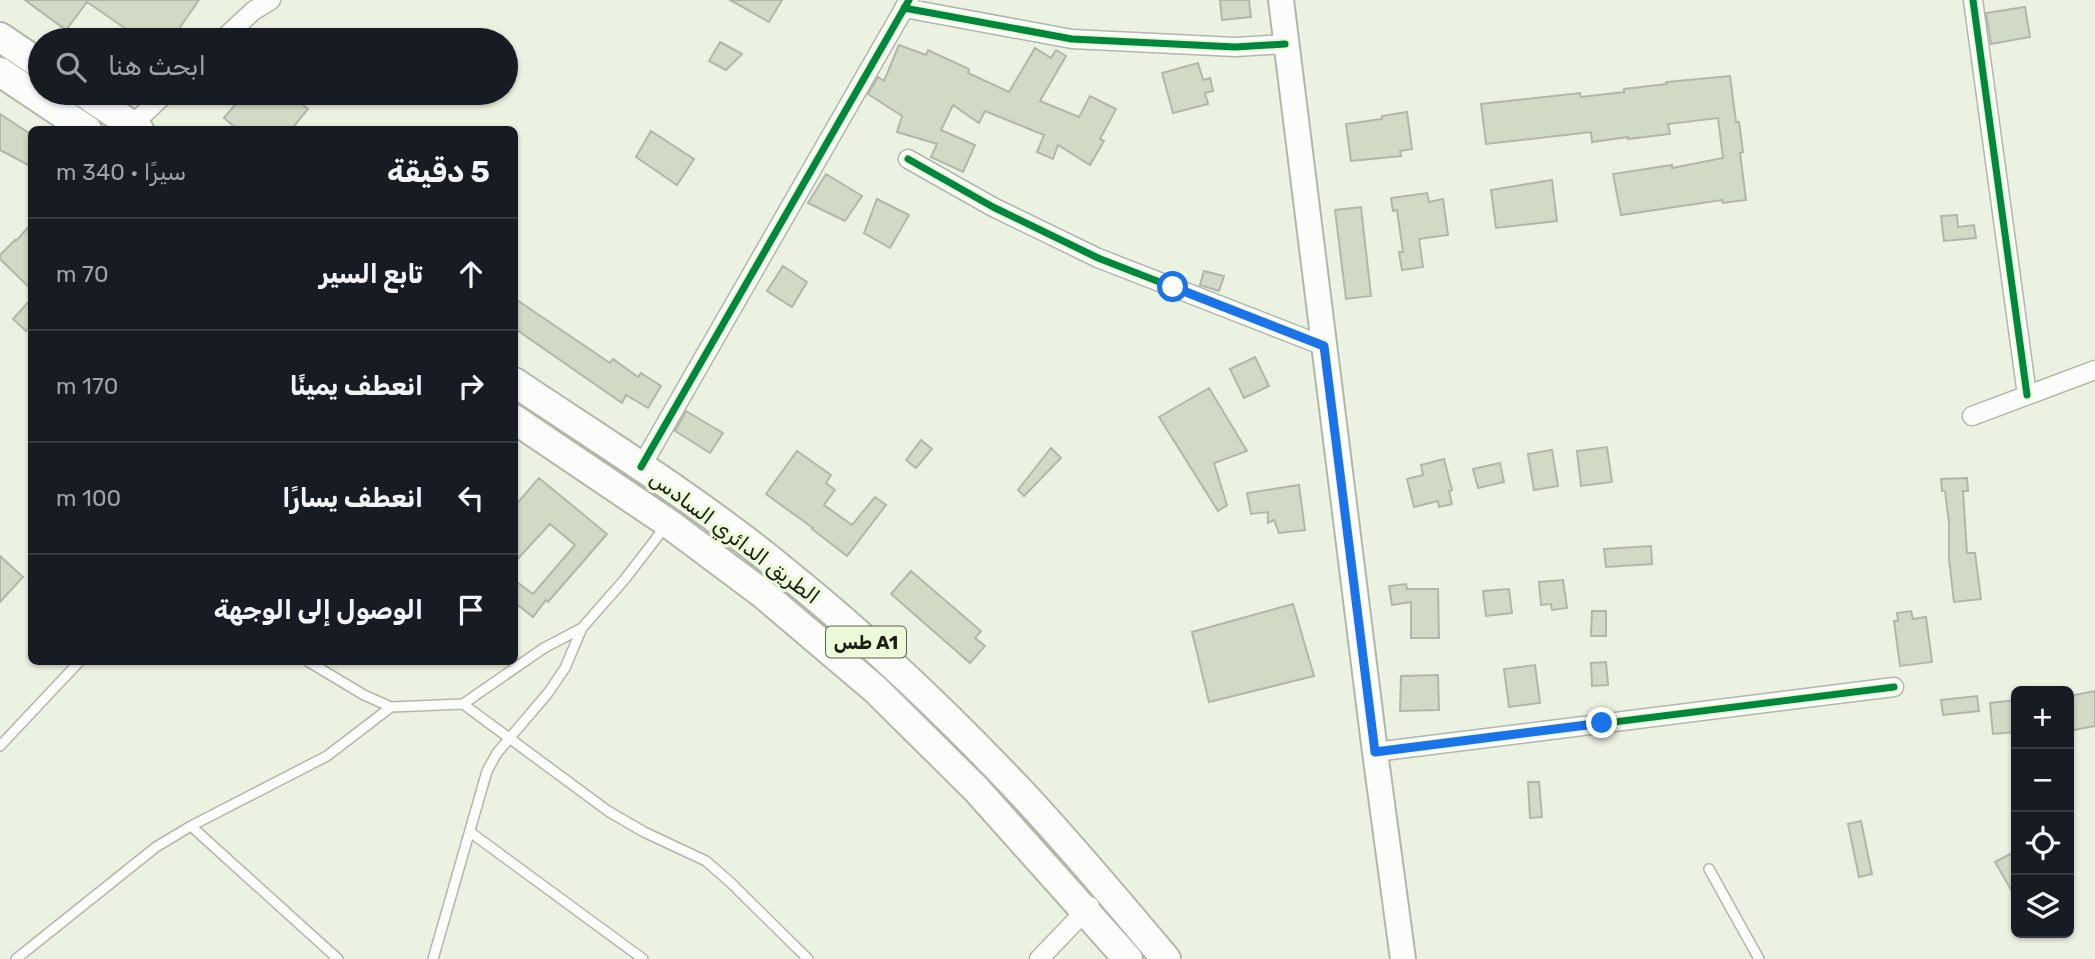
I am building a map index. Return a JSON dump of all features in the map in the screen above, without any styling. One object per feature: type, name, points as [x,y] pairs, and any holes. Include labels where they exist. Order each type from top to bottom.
[{"type":"highway","points":[[0,37],[28,56]]},
{"type":"highway","points":[[0,72],[28,91]]},
{"type":"highway","points":[[50,105],[81,126]]},
{"type":"highway","points":[[102,105],[134,126]]},
{"type":"highway","name":"الطريق الدائري السادس","points":[[518,385],[688,498],[812,594],[926,696],[1017,788],[1166,959]]},
{"type":"highway","name":"الطريق الدائري السادس","points":[[518,422],[668,523],[763,594],[875,689],[976,789],[1128,959]]},
{"type":"highway","points":[[668,523],[688,498]]},
{"type":"highway","points":[[905,718],[926,696]]},
{"type":"main road","points":[[1281,0],[1402,959]]},
{"type":"street","points":[[235,28],[271,0]]},
{"type":"street","points":[[1973,0],[2027,395]]},
{"type":"street","points":[[641,467],[906,4],[1072,39],[1235,47],[1285,44]]},
{"type":"street","points":[[136,126],[155,105]]},
{"type":"street","points":[[908,159],[993,207],[1098,258],[1324,346]]},
{"type":"street","points":[[1972,416],[2095,370]]},
{"type":"street","points":[[1375,752],[1894,687]]},
{"type":"street","points":[[1039,959],[1085,910],[1108,890]]},
{"type":"lane","points":[[433,959],[487,771],[497,753],[548,693],[565,668],[582,628],[625,579],[668,523]]},
{"type":"lane","points":[[314,665],[391,707],[463,704],[544,648],[582,628]]},
{"type":"lane","points":[[0,746],[76,665]]},
{"type":"lane","points":[[463,704],[608,811],[644,832],[706,861],[808,959]]},
{"type":"lane","points":[[16,959],[156,847],[327,756],[391,707]]},
{"type":"lane","points":[[191,826],[338,959]]},
{"type":"lane","points":[[470,832],[643,959]]},
{"type":"lane","points":[[1709,869],[1759,959]]},
{"type":"building","points":[[25,0],[199,0],[179,28],[125,28],[87,2],[68,28],[63,28]]},
{"type":"building","points":[[730,0],[782,0],[769,22]]},
{"type":"building","points":[[1220,0],[1249,0],[1251,17],[1222,20]]},
{"type":"building","points":[[2025,7],[2030,37],[1991,44],[1986,13]]},
{"type":"building","points":[[720,42],[742,54],[726,70],[709,61]]},
{"type":"building","points":[[899,45],[926,55],[928,50],[1009,92],[1035,48],[1051,58],[1056,50],[1066,56],[1040,101],[1079,117],[1090,96],[1116,109],[1100,139],[1104,141],[1090,165],[1058,145],[1053,159],[1037,152],[1044,135],[985,111],[979,123],[953,105],[941,130],[975,145],[963,172],[931,157],[937,144],[897,132],[902,116],[868,94],[878,77],[884,81]]},
{"type":"building","points":[[1198,63],[1203,80],[1210,78],[1213,91],[1205,93],[1208,104],[1173,113],[1162,73]]},
{"type":"building","points":[[1730,76],[1743,152],[1740,153],[1746,200],[1723,203],[1722,200],[1621,215],[1613,174],[1672,165],[1672,168],[1723,158],[1718,118],[1668,124],[1670,134],[1628,139],[1592,142],[1591,132],[1486,144],[1481,104],[1580,93],[1581,97],[1624,92],[1624,89],[1667,84],[1666,82]]},
{"type":"building","points":[[235,105],[303,105],[308,109],[294,126],[233,126],[224,118]]},
{"type":"building","points":[[1407,112],[1412,149],[1400,151],[1401,156],[1351,161],[1346,124]]},
{"type":"building","points":[[0,114],[28,132],[28,165],[0,150]]},
{"type":"building","points":[[651,131],[694,159],[677,185],[636,157]]},
{"type":"building","points":[[826,174],[862,196],[845,221],[808,203]]},
{"type":"building","points":[[1552,180],[1557,221],[1496,228],[1491,190]]},
{"type":"building","points":[[1427,193],[1429,202],[1443,199],[1448,235],[1419,239],[1423,267],[1402,270],[1399,252],[1403,252],[1397,210],[1393,211],[1391,198]]},
{"type":"building","points":[[877,199],[909,215],[890,248],[864,233]]},
{"type":"building","points":[[1361,207],[1371,296],[1346,299],[1335,210]]},
{"type":"building","points":[[1957,215],[1958,227],[1974,225],[1976,238],[1944,241],[1941,216]]},
{"type":"building","points":[[28,228],[28,286],[0,259],[0,255]]},
{"type":"building","points":[[783,266],[807,282],[792,307],[767,291]]},
{"type":"building","points":[[1204,271],[1224,276],[1219,291],[1200,285]]},
{"type":"building","points":[[518,301],[610,363],[613,359],[638,377],[641,373],[661,386],[648,408],[626,395],[622,403],[518,331]]},
{"type":"building","points":[[28,302],[26,331],[13,319]]},
{"type":"building","points":[[1255,357],[1269,386],[1244,398],[1230,369]]},
{"type":"building","points":[[1209,388],[1247,451],[1214,463],[1227,505],[1218,511],[1159,417]]},
{"type":"building","points":[[686,411],[723,433],[710,453],[675,431]]},
{"type":"building","points":[[921,440],[932,449],[916,468],[906,460]]},
{"type":"building","points":[[1607,447],[1612,482],[1581,486],[1577,451]]},
{"type":"building","points":[[1051,448],[1061,458],[1024,496],[1018,490]]},
{"type":"building","points":[[1552,450],[1558,486],[1534,490],[1528,454]]},
{"type":"building","points":[[797,451],[831,475],[826,483],[835,490],[824,505],[852,525],[875,497],[886,505],[847,556],[766,494]]},
{"type":"building","points":[[1444,459],[1452,490],[1449,491],[1452,504],[1439,507],[1438,501],[1414,507],[1407,479],[1423,475],[1421,465]]},
{"type":"building","points":[[1500,463],[1504,482],[1478,488],[1473,469]]},
{"type":"building","points":[[539,478],[607,534],[533,617],[518,605],[518,583],[533,594],[575,545],[550,524],[518,559],[518,502]]},
{"type":"building","points":[[1967,478],[1968,491],[1963,491],[1967,553],[1975,553],[1981,599],[1954,602],[1949,559],[1949,523],[1941,479]]},
{"type":"building","points":[[1299,485],[1305,530],[1279,533],[1274,520],[1268,523],[1268,512],[1251,514],[1247,493]]},
{"type":"building","points":[[1651,546],[1652,564],[1606,567],[1604,549]]},
{"type":"building","points":[[0,556],[23,577],[0,602]]},
{"type":"building","points":[[911,571],[981,631],[975,638],[985,646],[970,663],[891,594]]},
{"type":"building","points":[[1563,580],[1567,608],[1552,610],[1551,604],[1541,605],[1539,582]]},
{"type":"building","points":[[1406,584],[1407,589],[1438,589],[1439,638],[1411,638],[1411,602],[1392,605],[1389,586]]},
{"type":"building","points":[[1509,589],[1512,613],[1486,616],[1483,591]]},
{"type":"building","points":[[1293,604],[1314,676],[1209,702],[1192,632]]},
{"type":"building","points":[[1592,611],[1606,611],[1606,636],[1591,636]]},
{"type":"building","points":[[1911,611],[1913,619],[1926,617],[1932,662],[1900,666],[1894,621],[1898,621],[1897,613]]},
{"type":"building","points":[[1606,662],[1608,685],[1592,686],[1591,663]]},
{"type":"building","points":[[1535,665],[1540,703],[1509,707],[1504,669]]},
{"type":"building","points":[[1438,675],[1439,710],[1400,711],[1401,676]]},
{"type":"building","points":[[2095,691],[2095,726],[2074,730],[2074,695]]},
{"type":"building","points":[[1977,696],[1979,711],[1943,715],[1941,700]]},
{"type":"building","points":[[2011,701],[2011,732],[1993,734],[1990,703]]},
{"type":"building","points":[[1528,782],[1539,782],[1542,817],[1530,818]]},
{"type":"building","points":[[1861,821],[1872,874],[1859,877],[1848,824]]},
{"type":"building","points":[[2011,854],[2011,889],[1995,862]]},
{"type":"cycle path","points":[[641,467],[909,0]]},
{"type":"cycle path","points":[[1973,0],[2027,395]]},
{"type":"cycle path","points":[[904,8],[1072,39],[1235,47],[1285,44]]},
{"type":"cycle path","points":[[908,159],[993,207],[1098,258],[1324,346]]},
{"type":"cycle path","points":[[1375,752],[1894,687]]},
{"type":"route","points":[[1173,287],[1324,346],[1375,752],[1602,723]]}]
